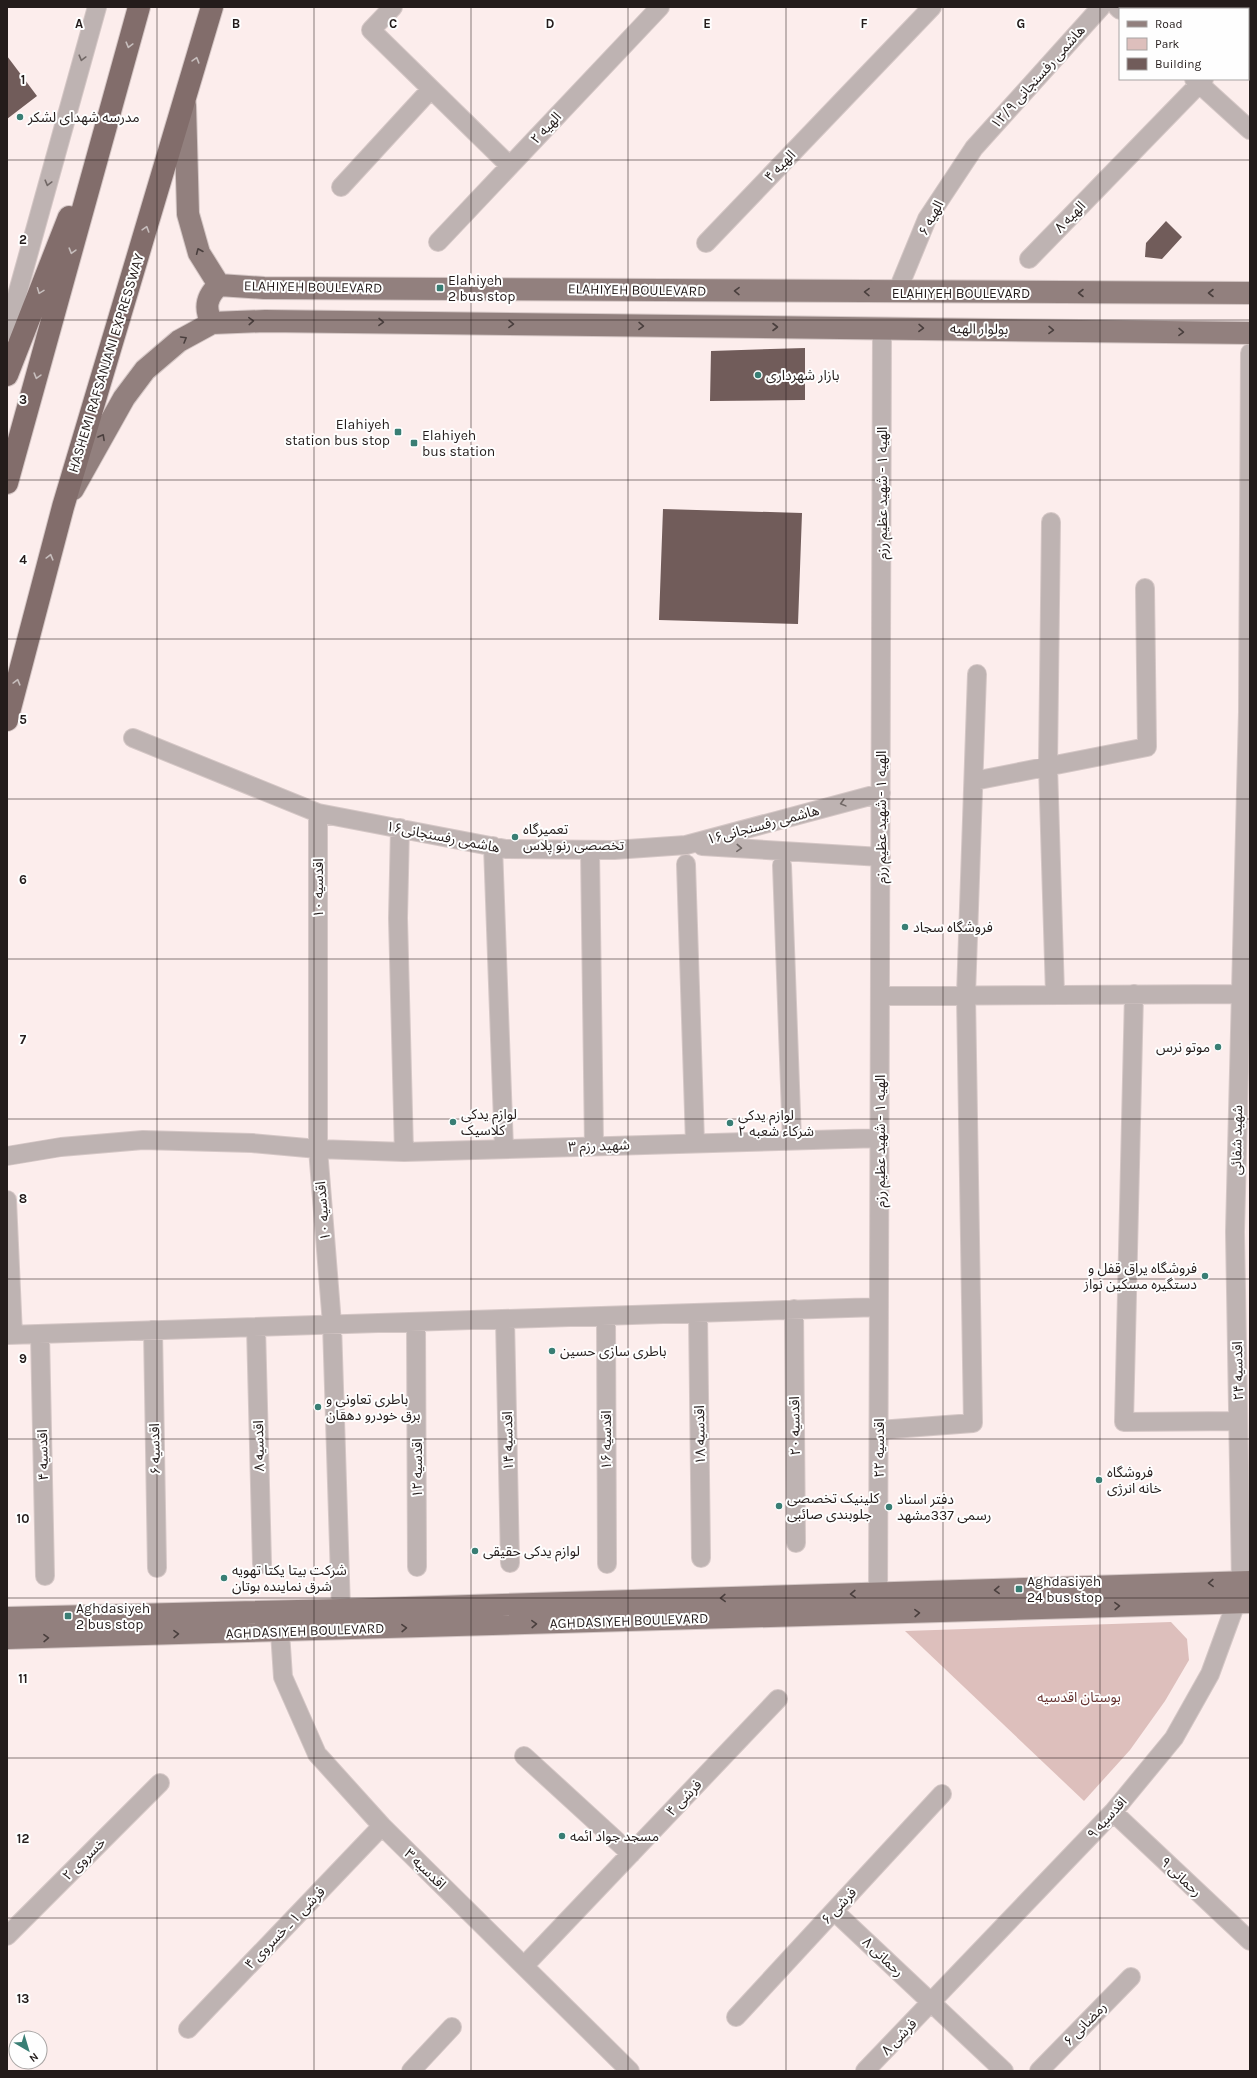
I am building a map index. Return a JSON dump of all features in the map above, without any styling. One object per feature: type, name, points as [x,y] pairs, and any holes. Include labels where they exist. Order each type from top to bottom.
[{"type":"highway","points":[[7,483],[139,7]]},
{"type":"highway","name":"HASHEMI RAFSANJANI EXPRESSWAY","points":[[7,720],[63,508],[212,7]]},
{"type":"highway","points":[[7,375],[115,98]]},
{"type":"main road","points":[[185,97],[188,214],[198,253],[219,285],[211,292],[206,302],[207,314],[212,323]]},
{"type":"main road","name":"ELAHIYEH BOULEVARD","points":[[219,285],[264,288],[1250,293]]},
{"type":"main road","points":[[63,508],[124,398],[145,370],[179,341],[212,323],[265,321],[708,327],[882,327]]},
{"type":"main road","name":"بولوار الهیه","points":[[882,327],[1250,333]]},
{"type":"main road","name":"AGHDASIYEH BOULEVARD","points":[[7,1638],[280,1632],[878,1604],[1244,1592]]},
{"type":"main road","name":"AGHDASIYEH BOULEVARD","points":[[7,1618],[341,1610],[878,1604]]},
{"type":"street","points":[[7,331],[96,7]]},
{"type":"street","points":[[393,7],[371,30],[510,166]]},
{"type":"street","name":"الهیه ۴","points":[[706,243],[932,7]]},
{"type":"street","name":"هاشمی رفسنجانی ۱۲/۹","points":[[974,148],[1101,7]]},
{"type":"street","name":"الهیه ۲","points":[[438,242],[657,10]]},
{"type":"street","points":[[1199,81],[1250,130]]},
{"type":"street","name":"الهیه ۸","points":[[1030,258],[1111,175],[1199,81]]},
{"type":"street","points":[[341,187],[431,89]]},
{"type":"street","name":"الهیه ۶","points":[[897,292],[927,219],[974,148]]},
{"type":"street","name":"الهیه ۱ - شهید عظیم رزم","points":[[879,1307],[882,327]]},
{"type":"street","name":"شهید شفائی","points":[[1242,1235],[1241,994],[1249,712],[1250,353]]},
{"type":"street","points":[[1051,522],[1048,766],[1054,994]]},
{"type":"street","points":[[974,781],[1147,747],[1145,588]]},
{"type":"street","points":[[879,1430],[973,1423],[966,995],[978,674]]},
{"type":"street","name":"هاشمی رفسنجانی۱۶","points":[[133,738],[318,813],[506,849],[614,850],[686,845],[881,793]]},
{"type":"street","name":"اقدسیه ۱۰","points":[[318,813],[318,1148],[332,1324],[341,1610]]},
{"type":"street","points":[[400,828],[398,918],[404,1152]]},
{"type":"street","points":[[686,845],[881,857]]},
{"type":"street","points":[[493,846],[504,1149]]},
{"type":"street","points":[[590,850],[594,1146]]},
{"type":"street","points":[[686,864],[694,1143]]},
{"type":"street","points":[[782,865],[792,1141]]},
{"type":"street","points":[[1134,994],[1124,1422],[1238,1421]]},
{"type":"street","points":[[880,996],[1241,994]]},
{"type":"street","name":"شهید رزم ۳","points":[[7,1156],[61,1147],[143,1140],[252,1143],[404,1152],[880,1138]]},
{"type":"street","points":[[7,1200],[10,1335],[879,1307]]},
{"type":"street","name":"اقدسیه ۲۴","points":[[1242,1235],[1238,1421],[1244,1592]]},
{"type":"street","name":"اقدسیه ۲۲","points":[[878,1604],[879,1307]]},
{"type":"street","name":"اقدسیه ۲۰","points":[[794,1309],[796,1543]]},
{"type":"street","name":"اقدسیه ۱۸","points":[[698,1313],[701,1558]]},
{"type":"street","name":"اقدسیه ۱۶","points":[[606,1316],[607,1564]]},
{"type":"street","name":"اقدسیه ۱۴","points":[[505,1319],[510,1563]]},
{"type":"street","name":"اقدسیه ۱۲","points":[[416,1322],[418,1567]]},
{"type":"street","name":"اقدسیه ۸","points":[[256,1327],[262,1564]]},
{"type":"street","name":"اقدسیه ۶","points":[[153,1330],[157,1568]]},
{"type":"street","name":"اقدسیه ۴","points":[[40,1334],[45,1576]]},
{"type":"street","name":"اقدسیه ۹","points":[[932,2003],[1113,1812],[1174,1738],[1210,1674],[1244,1592]]},
{"type":"street","name":"اقدسیه ۳","points":[[280,1632],[283,1677],[318,1754],[382,1826],[630,2071]]},
{"type":"street","name":"فرشی ۴","points":[[524,1966],[778,1699]]},
{"type":"street","points":[[524,1756],[631,1854]]},
{"type":"street","name":"خسروی ۲","points":[[7,1936],[160,1782]]},
{"type":"street","name":"فرشی ۶","points":[[736,2017],[942,1794]]},
{"type":"street","name":"رحمانی ۹","points":[[1113,1812],[1250,1942]]},
{"type":"street","name":"فرشی ۱ ـ خسروی ۴","points":[[188,2029],[382,1826]]},
{"type":"street","name":"رحمانی ۸","points":[[834,1911],[1004,2071]]},
{"type":"street","name":"رمضانی ۶","points":[[1039,2071],[1131,1977]]},
{"type":"street","name":"فرشی ۸","points":[[865,2071],[932,2003]]},
{"type":"street","points":[[411,2071],[452,2027]]},
{"type":"green space","name":"بوستان اقدسیه","points":[[1171,1622],[1187,1639],[1189,1660],[1165,1701],[1130,1750],[1084,1801],[905,1631]]},
{"type":"building","points":[[7,56],[37,96],[7,119]]},
{"type":"building","points":[[1166,221],[1182,237],[1162,259],[1145,257],[1146,243]]},
{"type":"building","name":"بازار شهرداری","points":[[805,348],[805,400],[710,401],[711,351]]},
{"type":"building","points":[[663,509],[802,513],[798,624],[659,620]]},
{"type":"place","name":"مدرسه شهدای لشکر","points":[[20,117]]},
{"type":"place","name":"Elahiyeh 2 bus stop","points":[[440,288]]},
{"type":"place","name":"بازار شهرداری","points":[[758,375]]},
{"type":"place","name":"Elahiyeh station bus stop","points":[[398,432]]},
{"type":"place","name":"Elahiyeh bus station","points":[[414,443]]},
{"type":"place","name":"تعمیرگاه تخصصی رنو پلاس","points":[[515,837]]},
{"type":"place","name":"فروشگاه سجاد","points":[[905,927]]},
{"type":"place","name":"موتو نرس","points":[[1218,1047]]},
{"type":"place","name":"لوازم یدکی کلاسیک","points":[[453,1122]]},
{"type":"place","name":"لوازم یدکی شرکاء شعبه ۲","points":[[730,1123]]},
{"type":"place","name":"فروشگاه یراق قفل و دستگیره مسکین نواز","points":[[1205,1276]]},
{"type":"place","name":"باطری سازی حسین","points":[[552,1351]]},
{"type":"place","name":"باطری تعاونی و برق خودرو دهقان","points":[[318,1407]]},
{"type":"place","name":"فروشگاه خانه انرژی","points":[[1099,1480]]},
{"type":"place","name":"کلینیک تخصصی جلوبندی صائبی","points":[[779,1506]]},
{"type":"place","name":"دفتر اسناد رسمی 337مشهد","points":[[889,1507]]},
{"type":"place","name":"لوازم یدکی حقیقی","points":[[475,1551]]},
{"type":"place","name":"شرکت بیتا یکتا تهویه شرق نماینده بوتان","points":[[224,1578]]},
{"type":"place","name":"Aghdasiyeh 24 bus stop","points":[[1019,1589]]},
{"type":"place","name":"Aghdasiyeh 2 bus stop","points":[[68,1616]]},
{"type":"place","name":"مسجد جواد ائمه","points":[[562,1836]]}]
